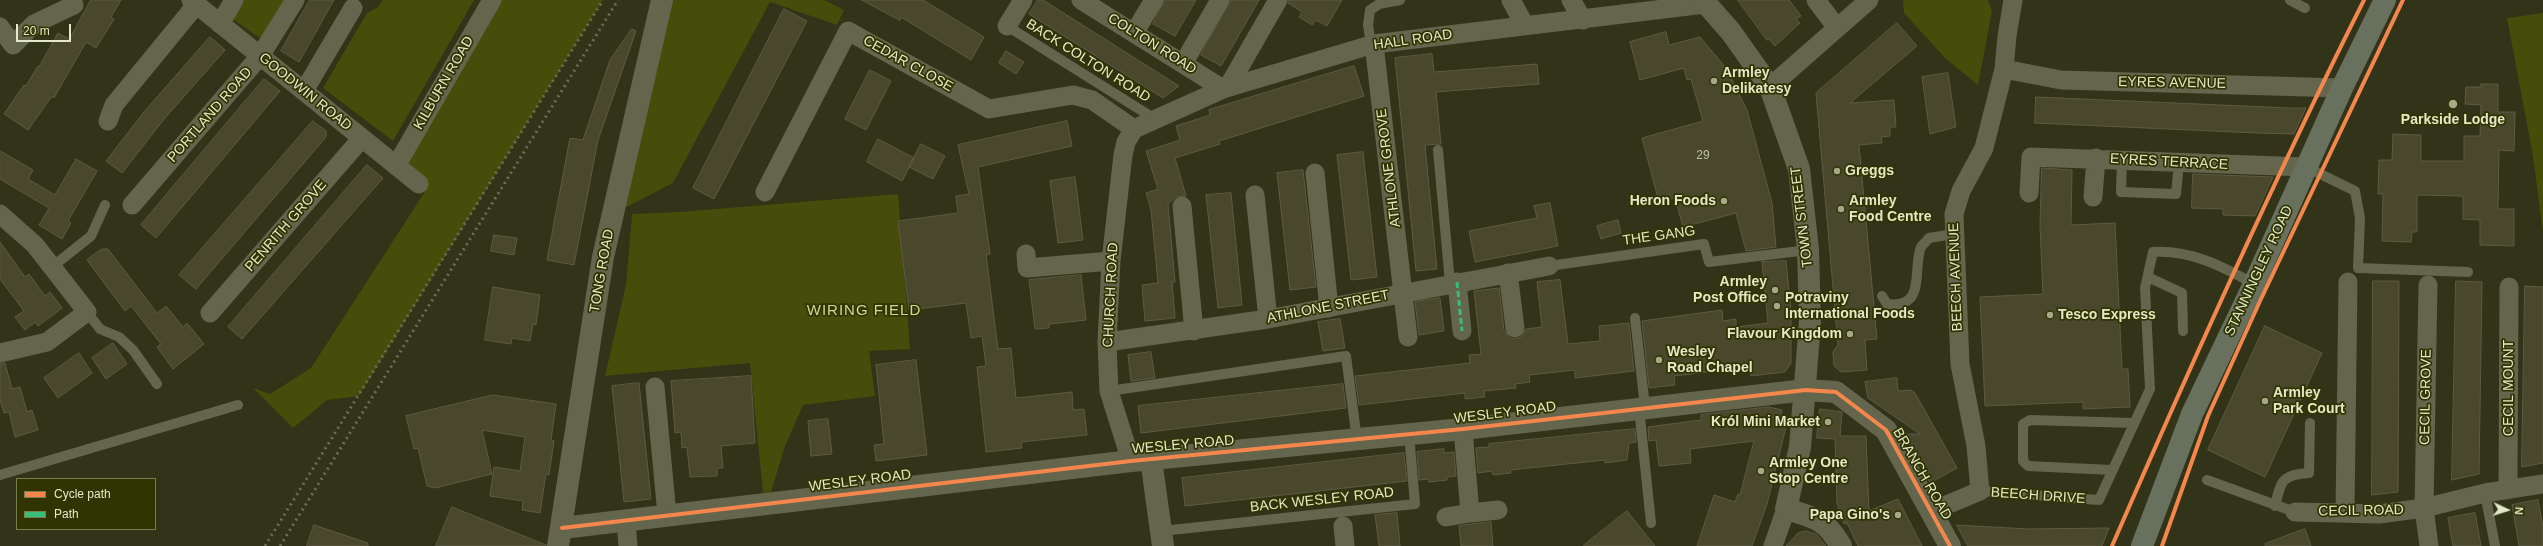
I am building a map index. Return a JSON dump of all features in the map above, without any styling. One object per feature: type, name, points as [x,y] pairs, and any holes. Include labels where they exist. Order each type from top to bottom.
[{"type":"main road","name":"STANNINGLEY ROAD","points":[[2142,546],[2192,414],[2254,284],[2342,88],[2385,0]]},
{"type":"street","points":[[220,24],[234,0]]},
{"type":"street","name":"PORTLAND ROAD","points":[[132,205],[260,56],[295,0]]},
{"type":"street","name":"KILBURN ROAD","points":[[396,166],[492,0]]},
{"type":"street","name":"TONG ROAD","points":[[560,537],[603,257],[662,0]]},
{"type":"street","points":[[1007,26],[1023,0]]},
{"type":"street","points":[[1134,33],[1154,0]]},
{"type":"street","points":[[1183,64],[1220,0]]},
{"type":"street","points":[[1226,88],[1278,0]]},
{"type":"street","points":[[1511,0],[1525,26]]},
{"type":"street","points":[[1571,0],[1583,20]]},
{"type":"street","points":[[1816,0],[1837,28]]},
{"type":"street","points":[[1770,87],[1869,0]]},
{"type":"street","name":"BEECH AVENUE","points":[[1980,492],[1976,446],[1960,364],[1953,234],[1954,214],[1961,192],[1984,148],[2004,69],[2007,36],[2013,0]]},
{"type":"street","name":"COLTON ROAD","points":[[1084,1],[1183,64],[1226,88]]},
{"type":"street","points":[[108,121],[114,105],[194,2]]},
{"type":"street","name":"GOODWIN ROAD","points":[[194,2],[419,184]]},
{"type":"street","name":"HALL ROAD","points":[[1134,129],[1226,88],[1373,44],[1583,20],[1633,6],[1704,2]]},
{"type":"street","name":"TOWN STREET","points":[[1704,2],[1731,32],[1770,87],[1799,169],[1808,250],[1810,322],[1806,390],[1800,447],[1786,509]]},
{"type":"street","points":[[0,27],[13,45],[34,24],[74,5]]},
{"type":"street","points":[[304,91],[353,8]]},
{"type":"street","name":"CEDAR CLOSE","points":[[765,192],[848,31],[989,109],[1073,95],[1092,100],[1134,129]]},
{"type":"street","name":"ATHLONE GROVE","points":[[1373,44],[1408,337]]},
{"type":"street","name":"EYRES AVENUE","points":[[2004,69],[2061,80],[2342,88]]},
{"type":"street","name":"CHURCH ROAD","points":[[1134,129],[1126,142],[1123,155],[1111,261],[1107,342],[1109,391],[1141,460],[1163,538]]},
{"type":"street","name":"PENRITH GROVE","points":[[210,313],[362,138]]},
{"type":"street","name":"EYRES TERRACE","points":[[2029,194],[2031,157],[2096,158],[2306,168]]},
{"type":"street","points":[[2093,197],[2096,158]]},
{"type":"street","points":[[1315,173],[1329,308]]},
{"type":"street","points":[[1255,194],[1268,318]]},
{"type":"street","points":[[1182,206],[1194,331]]},
{"type":"street","points":[[0,214],[35,244],[87,312],[46,342],[0,353]]},
{"type":"street","points":[[1026,254],[1027,268],[1111,261]]},
{"type":"street","name":"ATHLONE STREET","points":[[1107,342],[1194,331],[1329,308],[1508,272],[1549,266]]},
{"type":"street","points":[[1508,272],[1515,328]]},
{"type":"street","points":[[2345,513],[2348,282]]},
{"type":"street","points":[[1453,283],[1462,331]]},
{"type":"street","name":"CECIL GROVE","points":[[2428,285],[2424,508],[2429,546]]},
{"type":"street","name":"CECIL MOUNT","points":[[2508,489],[2510,287]]},
{"type":"street","points":[[654,387],[667,515]]},
{"type":"street","name":"WESLEY ROAD","points":[[560,537],[626,521],[667,515],[1141,460],[1463,429],[1642,407],[1806,390]]},
{"type":"street","name":"BRANCH ROAD","points":[[1806,390],[1836,392],[1886,430],[1950,546]]},
{"type":"street","points":[[1463,429],[1470,513]]},
{"type":"street","name":"CECIL ROAD","points":[[2295,512],[2379,514],[2424,508],[2485,493],[2543,484]]},
{"type":"street","name":"BEECH DRIVE","points":[[1932,511],[1980,492]]},
{"type":"street","points":[[1773,546],[1786,509],[1817,519],[1831,529],[1841,546]]},
{"type":"street","points":[[1446,517],[1498,510]]},
{"type":"street","points":[[626,521],[628,546]]},
{"type":"street","points":[[1343,526],[1345,546]]},
{"type":"lane","points":[[1373,44],[1368,25],[1370,10],[1379,4],[1400,0]]},
{"type":"lane","points":[[2290,0],[2305,8]]},
{"type":"lane","name":"BACK COLTON ROAD","points":[[1007,26],[1155,119]]},
{"type":"lane","points":[[1438,150],[1453,283]]},
{"type":"lane","points":[[2122,160],[2121,192],[2176,194],[2179,162]]},
{"type":"lane","points":[[2306,168],[2355,191],[2360,218],[2358,268],[2468,272]]},
{"type":"lane","points":[[52,267],[91,236],[105,205]]},
{"type":"lane","points":[[1882,296],[1887,304],[1896,305],[1907,301],[1916,291],[1921,247],[1929,238],[1953,234]]},
{"type":"lane","name":"THE GANG","points":[[1549,266],[1704,244],[1709,262],[1808,250]]},
{"type":"lane","points":[[2134,422],[2030,420],[2023,424],[2023,461],[2028,466],[2112,470],[2150,389],[2145,288],[2153,252],[2174,251],[2217,264],[2254,284]]},
{"type":"lane","points":[[2148,277],[2182,293],[2183,331]]},
{"type":"lane","points":[[87,312],[100,329],[119,337],[133,350],[157,384]]},
{"type":"lane","points":[[1635,318],[1651,523]]},
{"type":"lane","points":[[1109,391],[1346,356],[1357,440]]},
{"type":"lane","points":[[0,475],[238,405]]},
{"type":"lane","points":[[2275,506],[2284,480],[2291,474],[2309,474],[2310,422]]},
{"type":"lane","name":"BACK WESLEY ROAD","points":[[1163,538],[1415,504],[1409,434]]},
{"type":"lane","name":"BEECH DRIVE","points":[[1980,492],[2099,500],[2112,470]]},
{"type":"lane","points":[[2207,480],[2295,512]]},
{"type":"lane","points":[[2485,493],[2495,546]]},
{"type":"green space","points":[[240,0],[284,0],[264,36],[260,38],[234,20],[234,11]]},
{"type":"green space","points":[[383,0],[474,0],[393,141],[323,88],[367,13],[378,7]]},
{"type":"green space","points":[[492,0],[603,0],[359,396],[327,400],[293,428],[253,388],[270,394],[311,368],[426,190],[396,166]]},
{"type":"green space","points":[[662,0],[824,0],[844,10],[837,25],[770,2],[673,183],[611,215]]},
{"type":"green space","points":[[1903,0],[1988,0],[1992,11],[1978,85],[1946,59],[1904,13]]},
{"type":"green space","points":[[2543,13],[2543,232],[2533,156],[2507,18]]},
{"type":"green space","points":[[898,194],[910,349],[869,351],[875,396],[803,405],[785,446],[771,492],[763,493],[750,363],[605,376],[626,285],[632,214],[680,212]]},
{"type":"building","points":[[91,0],[121,0],[111,17],[114,19],[96,48],[86,42],[54,98],[52,96],[28,130],[4,114],[24,85],[26,86],[38,66],[39,67],[58,33],[69,39]]},
{"type":"building","points":[[310,0],[334,0],[299,62],[281,51]]},
{"type":"building","points":[[862,0],[923,0],[984,37],[971,60],[901,17],[900,20]]},
{"type":"building","points":[[1038,0],[1043,0],[1179,86],[1163,98],[1029,14]]},
{"type":"building","points":[[1165,0],[1196,0],[1175,36],[1153,24]]},
{"type":"building","points":[[1231,0],[1259,0],[1221,66],[1201,55]]},
{"type":"building","points":[[1289,0],[1342,0],[1327,26],[1316,20],[1312,25],[1299,17],[1302,12],[1288,3]]},
{"type":"building","points":[[1738,0],[1789,0],[1801,16],[1796,19],[1800,23],[1775,46],[1769,39],[1767,40]]},
{"type":"building","points":[[784,9],[807,21],[714,199],[693,188]]},
{"type":"building","points":[[1897,23],[1917,46],[1850,103],[1894,100],[1896,127],[1890,127],[1890,136],[1881,137],[1882,143],[1859,145],[1877,339],[1865,340],[1867,370],[1841,372],[1834,366],[1833,352],[1838,345],[1816,93]]},
{"type":"building","points":[[632,29],[636,31],[598,140],[574,265],[547,260],[570,138],[583,140],[610,60]]},
{"type":"building","points":[[1666,32],[1669,45],[1700,37],[1726,68],[1747,110],[1772,203],[1776,247],[1746,251],[1736,213],[1683,227],[1675,198],[1659,202],[1642,138],[1703,121],[1691,79],[1687,80],[1684,68],[1640,80],[1630,42]]},
{"type":"building","points":[[210,37],[225,50],[165,118],[122,173],[106,161],[144,112]]},
{"type":"building","points":[[1006,51],[1024,62],[1016,74],[999,63]]},
{"type":"building","points":[[1432,54],[1434,72],[1537,64],[1539,84],[1436,92],[1441,144],[1425,145],[1437,269],[1416,271],[1395,58]]},
{"type":"building","points":[[1354,66],[1364,96],[1219,141],[1220,144],[1175,158],[1186,196],[1176,197],[1168,204],[1175,282],[1172,282],[1175,318],[1145,321],[1142,285],[1158,283],[1151,210],[1146,193],[1158,189],[1146,151],[1180,140],[1176,126],[1210,115],[1209,110]]},
{"type":"building","points":[[870,70],[891,81],[866,130],[845,119]]},
{"type":"building","points":[[1948,73],[1956,127],[1930,134],[1922,77]]},
{"type":"building","points":[[264,79],[280,91],[156,238],[141,225]]},
{"type":"building","points":[[2481,84],[2498,84],[2498,112],[2515,112],[2514,151],[2499,150],[2498,209],[2514,209],[2514,246],[2480,245],[2480,220],[2463,219],[2463,196],[2417,195],[2417,232],[2412,232],[2411,242],[2382,241],[2383,194],[2378,194],[2379,160],[2392,160],[2393,134],[2421,135],[2421,161],[2464,161],[2464,136],[2480,136],[2481,105],[2465,104],[2466,87],[2481,87]]},
{"type":"building","points":[[2036,97],[2306,108],[2294,134],[2257,133],[2035,123]]},
{"type":"building","points":[[313,121],[326,131],[326,137],[196,289],[179,275]]},
{"type":"building","points":[[1067,121],[1072,146],[978,167],[990,254],[986,255],[998,349],[1011,348],[1016,398],[1072,392],[1073,410],[1084,409],[1087,435],[1021,442],[1022,448],[986,452],[977,367],[986,366],[982,336],[971,338],[966,303],[909,310],[898,221],[958,213],[956,196],[969,194],[958,145]]},
{"type":"building","points":[[878,139],[914,158],[902,181],[867,162]]},
{"type":"building","points":[[921,144],[945,156],[933,179],[909,167]]},
{"type":"building","points":[[0,151],[33,170],[28,179],[55,195],[76,159],[97,171],[68,221],[71,223],[62,239],[39,225],[49,208],[0,179]]},
{"type":"building","points":[[1363,152],[1377,277],[1351,280],[1337,155]]},
{"type":"building","points":[[367,165],[383,178],[242,339],[228,327]]},
{"type":"building","points":[[2042,168],[2072,170],[2071,225],[2115,223],[2122,369],[2128,369],[2130,407],[2083,409],[2083,402],[1985,406],[1980,297],[2043,294],[2040,226]]},
{"type":"building","points":[[1303,170],[1316,287],[1290,290],[1277,173]]},
{"type":"building","points":[[2193,174],[2273,177],[2255,216],[2223,215],[2223,209],[2192,208]]},
{"type":"building","points":[[1075,177],[1083,240],[1058,243],[1050,181]]},
{"type":"building","points":[[1231,193],[1242,305],[1218,308],[1206,195]]},
{"type":"building","points":[[1550,203],[1558,246],[1475,262],[1469,231],[1537,218],[1534,206]]},
{"type":"building","points":[[1618,220],[1621,233],[1601,239],[1597,226]]},
{"type":"building","points":[[494,235],[517,238],[514,255],[491,251]]},
{"type":"building","points":[[0,242],[25,277],[29,274],[45,296],[50,292],[62,308],[38,326],[35,322],[25,330],[15,317],[24,311],[0,279]]},
{"type":"building","points":[[102,249],[108,249],[157,313],[166,306],[183,327],[187,323],[204,344],[173,369],[157,347],[161,344],[131,306],[125,311],[87,260]]},
{"type":"building","points":[[1786,261],[1791,311],[1791,363],[1785,372],[1751,376],[1750,367],[1674,376],[1675,385],[1649,388],[1642,321],[1722,310],[1723,321],[1736,319],[1736,327],[1768,323],[1762,262]]},
{"type":"building","points":[[1081,275],[1086,320],[1049,324],[1049,328],[1035,329],[1029,280]]},
{"type":"building","points":[[1560,280],[1568,344],[1600,341],[1599,326],[1629,323],[1634,371],[1575,378],[1575,370],[1529,375],[1530,382],[1515,384],[1516,388],[1484,391],[1485,397],[1465,399],[1465,393],[1359,405],[1355,376],[1470,363],[1469,355],[1481,354],[1474,291],[1499,288],[1504,330],[1510,338],[1517,339],[1522,336],[1526,329],[1542,327],[1537,282]]},
{"type":"building","points":[[2373,281],[2399,281],[2398,492],[2372,495]]},
{"type":"building","points":[[2456,281],[2482,282],[2479,474],[2452,480]]},
{"type":"building","points":[[2525,286],[2543,287],[2543,463],[2522,467]]},
{"type":"building","points":[[493,287],[540,295],[536,325],[533,324],[530,341],[512,338],[511,344],[485,340]]},
{"type":"building","points":[[1440,298],[1444,331],[1419,335],[1415,302]]},
{"type":"building","points":[[1340,319],[1345,348],[1323,351],[1318,322]]},
{"type":"building","name":"Armley Park Court","points":[[2265,326],[2322,353],[2265,477],[2208,450]]},
{"type":"building","points":[[113,343],[127,364],[106,379],[92,358]]},
{"type":"building","points":[[1151,352],[1155,378],[1131,381],[1128,355]]},
{"type":"building","points":[[79,353],[92,373],[58,398],[44,378]]},
{"type":"building","points":[[916,360],[927,455],[876,461],[874,445],[884,444],[876,365]]},
{"type":"building","points":[[5,363],[12,389],[20,387],[27,412],[32,410],[38,430],[15,437],[9,412],[4,413],[0,400],[0,364]]},
{"type":"building","points":[[751,376],[755,443],[721,446],[723,468],[717,468],[717,476],[690,477],[687,447],[682,448],[681,432],[675,433],[671,381]]},
{"type":"building","points":[[1897,378],[1898,391],[1911,390],[1915,393],[1957,468],[1930,483],[1904,434],[1920,434],[1868,398],[1865,382]]},
{"type":"building","points":[[639,383],[651,499],[624,502],[612,386]]},
{"type":"building","points":[[1343,384],[1346,408],[1141,433],[1138,406]]},
{"type":"building","points":[[493,395],[556,404],[551,440],[554,441],[549,475],[546,474],[540,513],[522,510],[523,501],[490,496],[494,467],[520,471],[525,437],[482,430],[492,474],[435,488],[427,486],[418,448],[414,449],[406,416]]},
{"type":"building","name":"Armley One Stop Centre","points":[[1769,407],[1782,410],[1779,425],[1786,427],[1767,504],[1752,546],[1697,546],[1714,495],[1735,502],[1738,494],[1740,495],[1754,441],[1690,449],[1691,463],[1659,466],[1656,440],[1649,441],[1648,427],[1701,420],[1701,415]]},
{"type":"building","points":[[1820,409],[1842,412],[1840,436],[1866,436],[1869,511],[1898,499],[1922,546],[1858,546],[1847,523],[1844,524],[1837,503],[1835,439],[1817,438]]},
{"type":"building","points":[[828,419],[832,454],[811,456],[808,421]]},
{"type":"building","points":[[1635,429],[1636,442],[1629,443],[1627,460],[1605,463],[1605,460],[1510,470],[1511,473],[1493,475],[1492,471],[1478,473],[1476,448],[1489,447],[1489,444]]},
{"type":"building","points":[[1444,449],[1444,453],[1454,452],[1456,476],[1447,477],[1447,480],[1429,482],[1429,479],[1419,480],[1417,452]]},
{"type":"building","points":[[1404,453],[1407,481],[1185,506],[1182,478]]},
{"type":"building","points":[[2538,500],[2543,527],[2543,546],[2519,546],[2512,505]]},
{"type":"building","points":[[452,507],[546,545],[546,546],[436,546]]},
{"type":"building","points":[[1627,511],[1655,546],[1583,546]]},
{"type":"building","points":[[1397,513],[1400,546],[1379,546],[1375,515]]},
{"type":"building","points":[[2475,513],[2481,546],[2453,546],[2448,518]]},
{"type":"building","points":[[1491,522],[1493,546],[1461,546],[1459,526]]},
{"type":"building","points":[[314,525],[368,543],[368,546],[307,546]]},
{"type":"building","points":[[1957,525],[2028,529],[2109,528],[2102,546],[1968,546]]},
{"type":"building","points":[[2305,529],[2311,546],[2265,546],[2265,544]]},
{"type":"building","points":[[1806,531],[1816,534],[1826,546],[1786,546],[1798,533]]},
{"type":"railway","points":[[265,546],[603,0]]},
{"type":"railway","points":[[280,546],[618,0]]},
{"type":"marked path","points":[[1457,282],[1462,331]]},
{"type":"cycle path","points":[[2112,546],[2234,271],[2364,0]]},
{"type":"cycle path","points":[[2162,546],[2208,416],[2260,301],[2403,0]]},
{"type":"cycle path","points":[[562,528],[1131,461],[1463,429],[1806,390],[1836,392],[1886,430],[1950,546]]},
{"type":"place","name":"Armley Delikatesy","points":[[1714,81]]},
{"type":"place","name":"Parkside Lodge","points":[[2453,104]]},
{"type":"place","name":"Greggs","points":[[1837,171]]},
{"type":"place","name":"Heron Foods","points":[[1724,201]]},
{"type":"place","name":"Armley Food Centre","points":[[1841,209]]},
{"type":"place","name":"Armley Post Office","points":[[1775,290]]},
{"type":"place","name":"Potraviny International Foods","points":[[1777,306]]},
{"type":"place","name":"Tesco Express","points":[[2050,315]]},
{"type":"place","name":"Flavour Kingdom","points":[[1850,334]]},
{"type":"place","name":"Wesley Road Chapel","points":[[1659,360]]},
{"type":"place","name":"Armley Park Court","points":[[2265,401]]},
{"type":"place","name":"Król Mini Market","points":[[1828,422]]},
{"type":"place","name":"Armley One Stop Centre","points":[[1761,471]]},
{"type":"place","name":"Papa Gino's","points":[[1898,515]]},
{"type":"district","name":"WIRING FIELD","points":[[864,311]]}]
